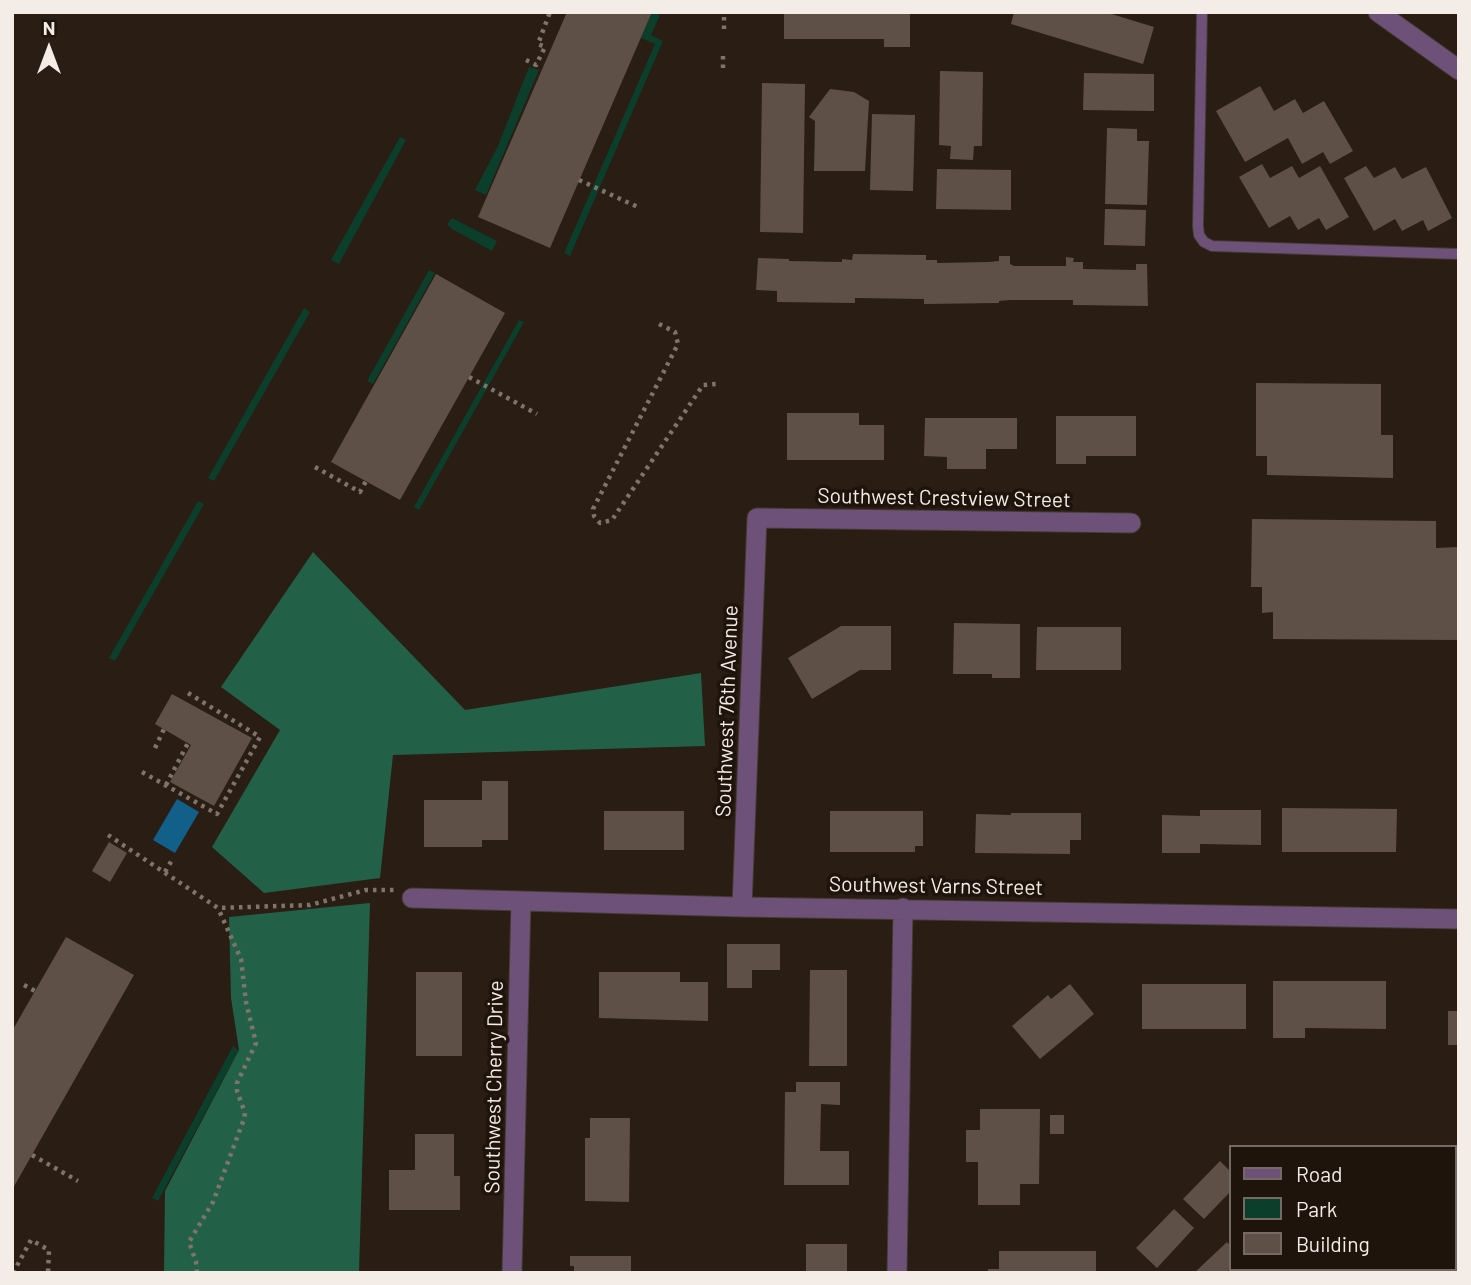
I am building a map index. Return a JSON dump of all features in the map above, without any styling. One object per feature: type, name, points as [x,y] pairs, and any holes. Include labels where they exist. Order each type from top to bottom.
[{"type":"street","points":[[1378,12],[1459,69]]},
{"type":"street","name":"Southwest Crestview Street","points":[[757,518],[1131,523]]},
{"type":"street","name":"Southwest 76th Avenue","points":[[742,907],[757,518]]},
{"type":"street","name":"Southwest Varns Street","points":[[412,898],[742,907],[1459,919]]},
{"type":"street","name":"Southwest Cherry Drive","points":[[512,1273],[521,901]]},
{"type":"street","points":[[897,1273],[903,908]]},
{"type":"lane","points":[[1202,12],[1198,226],[1199,234],[1205,242],[1212,246],[1459,254]]},
{"type":"path","points":[[526,61],[536,65],[545,47],[538,44],[550,12]]},
{"type":"path","points":[[724,15],[724,29]]},
{"type":"path","points":[[723,55],[723,68]]},
{"type":"path","points":[[579,180],[640,208]]},
{"type":"path","points":[[659,324],[675,332],[678,344],[593,509],[594,516],[600,523],[612,520],[704,385],[716,384]]},
{"type":"path","points":[[469,377],[537,414]]},
{"type":"path","points":[[315,467],[360,492],[366,481]]},
{"type":"path","points":[[142,772],[215,816],[260,737],[188,693]]},
{"type":"path","points":[[155,748],[164,729]]},
{"type":"path","points":[[166,785],[188,743]]},
{"type":"path","points":[[172,796],[174,790]]},
{"type":"path","points":[[108,835],[218,908],[241,960],[246,1002],[256,1043],[237,1087],[245,1112],[244,1119],[214,1202],[190,1242],[197,1273]]},
{"type":"path","points":[[165,872],[172,860]]},
{"type":"path","points":[[218,908],[310,905],[358,891],[376,889],[401,890],[412,898]]},
{"type":"path","points":[[24,985],[35,991]]},
{"type":"path","points":[[32,1156],[78,1181]]},
{"type":"path","points":[[13,1273],[31,1240],[49,1250],[48,1273]]},
{"type":"green space","points":[[652,12],[660,15],[651,35],[663,41],[570,256],[564,253],[655,44],[641,38]]},
{"type":"green space","points":[[529,67],[539,70],[486,195],[475,190],[498,146]]},
{"type":"green space","points":[[400,137],[406,140],[339,264],[331,260]]},
{"type":"green space","points":[[452,218],[497,241],[492,251],[452,229],[447,224]]},
{"type":"green space","points":[[429,270],[435,273],[373,384],[367,381]]},
{"type":"green space","points":[[304,308],[310,312],[214,481],[208,478]]},
{"type":"green space","points":[[519,320],[524,322],[419,510],[414,507]]},
{"type":"green space","points":[[198,501],[204,504],[115,661],[109,658]]},
{"type":"green space","points":[[313,552],[465,710],[701,673],[705,746],[393,755],[380,878],[264,893],[212,847],[280,730],[221,687]]},
{"type":"green space","points":[[370,903],[359,1273],[164,1273],[165,1191],[239,1050],[231,998],[229,917]]},
{"type":"green space","points":[[233,1046],[239,1050],[158,1201],[152,1198]]},
{"type":"water","points":[[177,799],[199,812],[175,853],[153,840]]},
{"type":"building","points":[[567,12],[652,12],[550,248],[478,217]]},
{"type":"building","points":[[784,12],[910,13],[910,47],[884,47],[884,39],[784,39]]},
{"type":"building","points":[[1014,12],[1105,12],[1154,27],[1143,64],[1011,24]]},
{"type":"building","points":[[940,71],[983,72],[982,146],[974,146],[973,160],[950,159],[951,146],[939,145]]},
{"type":"building","points":[[1084,73],[1154,74],[1154,111],[1083,110]]},
{"type":"building","points":[[762,83],[805,84],[803,233],[760,232]]},
{"type":"building","points":[[1260,86],[1274,111],[1295,99],[1303,113],[1324,101],[1353,151],[1330,164],[1323,152],[1302,164],[1288,138],[1245,162],[1216,111]]},
{"type":"building","points":[[830,89],[854,92],[869,101],[865,171],[814,171],[815,121],[809,117]]},
{"type":"building","points":[[872,114],[915,115],[913,191],[870,190]]},
{"type":"building","points":[[1107,128],[1137,129],[1137,141],[1149,141],[1147,205],[1105,204]]},
{"type":"building","points":[[1262,164],[1270,178],[1292,166],[1299,178],[1320,166],[1349,217],[1326,230],[1319,218],[1298,230],[1290,216],[1269,228],[1239,177]]},
{"type":"building","points":[[1366,166],[1374,178],[1395,167],[1402,179],[1426,167],[1452,218],[1428,231],[1423,220],[1402,231],[1395,219],[1374,231],[1344,178]]},
{"type":"building","points":[[937,169],[1011,170],[1011,210],[936,209]]},
{"type":"building","points":[[1105,209],[1146,210],[1145,246],[1104,245]]},
{"type":"building","points":[[853,254],[926,255],[926,260],[937,260],[937,263],[989,262],[999,261],[999,256],[1010,256],[1010,264],[1014,266],[1066,266],[1066,257],[1074,258],[1073,262],[1083,262],[1083,269],[1136,270],[1136,264],[1147,264],[1148,306],[1073,305],[1073,300],[924,304],[924,299],[855,298],[855,303],[777,302],[777,291],[756,290],[758,258],[842,262],[842,259],[852,260]]},
{"type":"building","points":[[436,274],[505,313],[400,500],[331,462]]},
{"type":"building","points":[[1256,383],[1381,384],[1381,435],[1393,435],[1393,478],[1267,475],[1267,456],[1256,456]]},
{"type":"building","points":[[787,413],[859,413],[859,425],[884,425],[884,460],[787,460]]},
{"type":"building","points":[[1056,416],[1136,416],[1136,456],[1086,456],[1086,464],[1056,464]]},
{"type":"building","points":[[925,418],[1017,418],[1017,449],[986,449],[986,469],[947,469],[947,457],[924,456]]},
{"type":"building","points":[[1252,519],[1436,521],[1436,548],[1459,547],[1459,640],[1273,639],[1273,612],[1262,613],[1262,587],[1251,587]]},
{"type":"building","points":[[954,623],[1020,624],[1020,678],[992,678],[992,674],[953,674]]},
{"type":"building","points":[[841,626],[891,626],[891,670],[860,670],[812,699],[788,658]]},
{"type":"building","points":[[1037,627],[1121,627],[1121,670],[1036,670]]},
{"type":"building","points":[[172,694],[252,738],[214,806],[170,782],[191,745],[155,724]]},
{"type":"building","points":[[482,781],[508,781],[508,840],[482,840],[482,847],[424,847],[424,800],[482,800]]},
{"type":"building","points":[[1282,808],[1397,809],[1396,852],[1282,852]]},
{"type":"building","points":[[1200,810],[1261,810],[1261,845],[1200,844],[1200,853],[1162,853],[1162,815],[1200,816]]},
{"type":"building","points":[[604,811],[684,811],[684,850],[604,850]]},
{"type":"building","points":[[830,811],[923,811],[923,846],[915,846],[915,852],[830,852]]},
{"type":"building","points":[[1081,813],[1081,840],[1070,840],[1070,854],[975,853],[976,814]]},
{"type":"building","points":[[109,842],[127,853],[110,882],[92,871]]},
{"type":"building","points":[[66,937],[134,975],[12,1190],[12,1031]]},
{"type":"building","points":[[727,944],[780,944],[780,970],[752,970],[752,988],[727,988]]},
{"type":"building","points":[[810,970],[847,970],[847,1066],[809,1066]]},
{"type":"building","points":[[416,972],[462,972],[462,1056],[416,1056]]},
{"type":"building","points":[[599,972],[680,972],[680,982],[708,982],[708,1021],[599,1018]]},
{"type":"building","points":[[1273,981],[1386,981],[1386,1029],[1305,1028],[1305,1038],[1273,1038]]},
{"type":"building","points":[[1070,984],[1094,1014],[1040,1059],[1012,1026],[1048,995],[1051,999]]},
{"type":"building","points":[[1142,984],[1246,984],[1246,1029],[1142,1029]]},
{"type":"building","points":[[1448,1011],[1459,1011],[1459,1045],[1448,1045]]},
{"type":"building","points":[[796,1082],[840,1082],[840,1105],[821,1104],[820,1151],[849,1151],[849,1185],[784,1185],[785,1092],[796,1092]]},
{"type":"building","points":[[980,1109],[1040,1109],[1039,1184],[1020,1184],[1020,1205],[978,1205],[978,1162],[966,1162],[966,1130],[980,1130]]},
{"type":"building","points":[[1050,1115],[1064,1115],[1064,1134],[1050,1134]]},
{"type":"building","points":[[590,1118],[630,1118],[629,1202],[585,1201],[585,1138],[590,1138]]},
{"type":"building","points":[[415,1134],[454,1134],[454,1176],[460,1176],[460,1210],[389,1210],[389,1170],[415,1170]]},
{"type":"building","points":[[1220,1161],[1230,1171],[1230,1192],[1204,1219],[1183,1199]]},
{"type":"building","points":[[1174,1209],[1194,1228],[1157,1268],[1136,1248]]},
{"type":"building","points":[[1227,1242],[1230,1246],[1230,1269],[1226,1273],[1194,1273]]},
{"type":"building","points":[[806,1244],[847,1244],[847,1273],[806,1273]]},
{"type":"building","points":[[999,1251],[1096,1251],[1096,1273],[988,1273],[988,1269],[999,1269]]},
{"type":"building","points":[[570,1256],[631,1256],[631,1273],[574,1273],[574,1266],[570,1266]]}]
